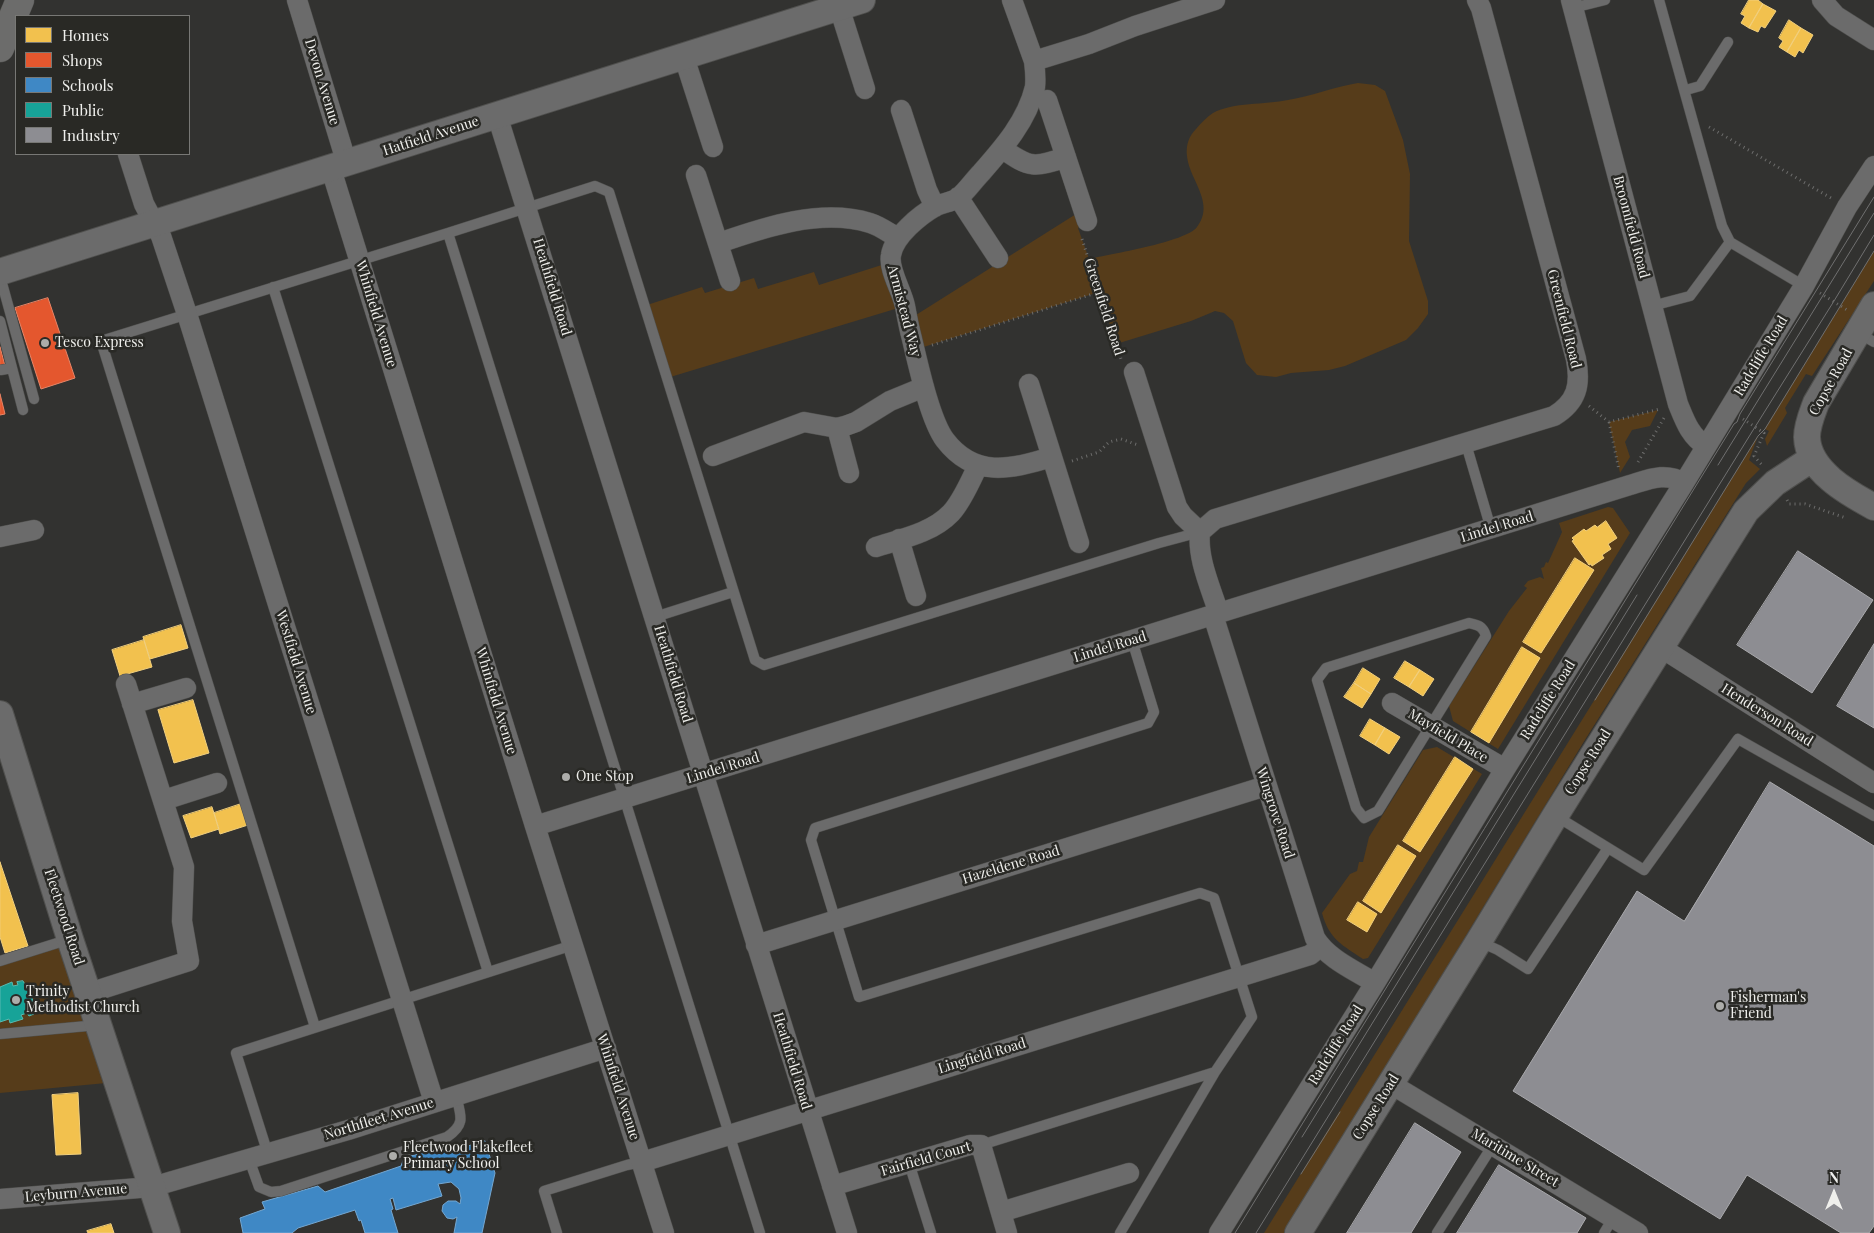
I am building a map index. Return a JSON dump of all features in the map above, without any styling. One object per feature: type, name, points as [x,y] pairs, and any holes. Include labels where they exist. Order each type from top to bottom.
[{"type":"main road","points":[[0,48],[20,0]]},
{"type":"street","name":"Devon Avenue","points":[[297,0],[339,166]]},
{"type":"street","points":[[1012,0],[1034,60],[1089,44],[1135,26],[1215,0]]},
{"type":"street","name":"Greenfield Road","points":[[1477,0],[1481,8],[1576,359],[1578,379],[1573,397]]},
{"type":"street","points":[[1822,0],[1836,16],[1874,40]]},
{"type":"street","name":"Hatfield Avenue","points":[[0,274],[850,4]]},
{"type":"street","points":[[850,4],[865,88]]},
{"type":"street","name":"Broomfield Road","points":[[1572,4],[1652,306],[1674,405],[1697,440],[1706,446]]},
{"type":"street","points":[[684,56],[713,147]]},
{"type":"street","name":"Armistead Way","points":[[1034,60],[1035,86],[1017,129],[1003,149],[958,198],[935,207],[909,226],[898,238],[891,254],[891,262],[905,306],[924,387],[942,436],[951,448],[963,458],[978,466],[996,468],[1053,462]]},
{"type":"street","points":[[1047,100],[1088,221]]},
{"type":"street","points":[[901,110],[927,190],[935,207]]},
{"type":"street","name":"Heathfield Road","points":[[497,115],[846,1233]]},
{"type":"street","points":[[1003,149],[1018,160],[1032,166],[1066,157]]},
{"type":"street","name":"Westfield Avenue","points":[[128,155],[144,204],[161,236],[187,314],[434,1102]]},
{"type":"street","name":"Whinfield Avenue","points":[[339,166],[359,261],[664,1233]]},
{"type":"street","name":"Radcliffe Road","points":[[1219,1233],[1375,983],[1504,769],[1684,483],[1804,286],[1847,207],[1874,166]]},
{"type":"street","points":[[696,175],[730,281]]},
{"type":"street","points":[[958,198],[998,258]]},
{"type":"street","points":[[719,243],[747,233],[810,219],[842,218],[871,223],[898,238]]},
{"type":"street","name":"Copse Road","points":[[1298,1233],[1555,816],[1746,512],[1765,491],[1782,493],[1813,458],[1807,438],[1810,419],[1816,403],[1867,326]]},
{"type":"street","name":"Greenfield Road","points":[[1134,372],[1177,507],[1182,516],[1200,532]]},
{"type":"street","points":[[1029,384],[1079,543]]},
{"type":"street","points":[[713,456],[804,422],[837,428],[856,422],[890,401],[924,387]]},
{"type":"street","points":[[1216,615],[1199,542],[1200,532],[1215,520],[1554,416],[1564,410],[1573,397]]},
{"type":"street","points":[[837,428],[849,473]]},
{"type":"street","points":[[1813,458],[1826,474],[1855,497],[1874,507]]},
{"type":"street","points":[[876,547],[924,531],[942,521],[960,501],[978,466]]},
{"type":"street","name":"Lindel Road","points":[[535,826],[625,800],[1624,487],[1658,477],[1675,477],[1684,483]]},
{"type":"street","points":[[0,537],[34,530]]},
{"type":"street","points":[[899,540],[916,596]]},
{"type":"street","name":"Wingrove Road","points":[[1216,615],[1266,786],[1315,938],[1320,947]]},
{"type":"street","name":"Henderson Road","points":[[1660,648],[1874,783]]},
{"type":"street","points":[[89,993],[189,961],[182,920],[184,867],[126,684]]},
{"type":"street","points":[[132,704],[186,688]]},
{"type":"street","name":"Mayfield Place","points":[[1392,703],[1504,769]]},
{"type":"street","name":"Fleetwood Road","points":[[0,714],[70,939],[167,1233]]},
{"type":"street","points":[[164,800],[217,783]]},
{"type":"street","name":"Hazeldene Road","points":[[756,945],[1266,786]]},
{"type":"street","points":[[1320,947],[1332,957],[1375,983]]},
{"type":"street","name":"Lingfield Road","points":[[642,1162],[1310,955],[1320,947]]},
{"type":"street","name":"Northfleet Avenue","points":[[152,1187],[268,1154],[606,1048]]},
{"type":"street","name":"Maritime Street","points":[[1391,1084],[1494,1145],[1608,1225],[1638,1233]]},
{"type":"street","name":"Fairfield Court","points":[[832,1186],[970,1145],[981,1145],[1007,1233]]},
{"type":"street","points":[[1001,1212],[1128,1173]]},
{"type":"street","name":"Leyburn Avenue","points":[[0,1199],[152,1187]]},
{"type":"lane","points":[[1572,4],[1605,0]]},
{"type":"lane","points":[[1660,0],[1722,226],[1730,242],[1804,286]]},
{"type":"lane","points":[[1686,90],[1700,86],[1728,42]]},
{"type":"lane","points":[[316,1027],[101,341],[448,234],[595,186],[609,192],[755,660],[764,665],[1158,543],[1200,532]]},
{"type":"lane","points":[[448,234],[760,1233]]},
{"type":"lane","points":[[1652,306],[1690,296],[1730,242]]},
{"type":"lane","points":[[0,274],[34,399]]},
{"type":"lane","points":[[273,287],[488,972]]},
{"type":"lane","points":[[0,321],[23,410]]},
{"type":"lane","points":[[1,369],[12,368]]},
{"type":"lane","points":[[1466,444],[1492,529]]},
{"type":"lane","points":[[655,617],[733,592]]},
{"type":"lane","points":[[1469,623],[1480,626],[1486,636],[1432,726],[1378,811],[1364,818],[1356,808],[1317,680],[1326,668],[1469,623]]},
{"type":"lane","points":[[1120,1233],[1215,1072],[1252,1018],[1214,898],[1200,892],[859,996],[811,840],[815,828],[1148,723],[1154,712],[1132,640]]},
{"type":"lane","points":[[1555,816],[1644,870],[1738,739],[1874,816]]},
{"type":"lane","points":[[1479,941],[1498,950],[1528,970],[1608,848]]},
{"type":"lane","points":[[0,961],[70,939]]},
{"type":"lane","points":[[268,1154],[236,1054],[573,945]]},
{"type":"lane","points":[[0,1034],[99,1025]]},
{"type":"lane","points":[[981,1145],[1215,1072]]},
{"type":"lane","points":[[249,1159],[259,1187],[271,1192],[281,1191],[447,1137],[457,1130],[461,1121],[456,1096]]},
{"type":"lane","points":[[1437,1233],[1494,1145]]},
{"type":"lane","points":[[557,1233],[544,1191],[642,1162]]},
{"type":"lane","points":[[909,1163],[931,1233]]},
{"type":"path","points":[[1693,118],[1847,207]]},
{"type":"path","name":"Greenfield Road","points":[[1088,221],[1078,227],[1126,372],[1134,372]]},
{"type":"path","points":[[1804,286],[1824,295],[1867,326]]},
{"type":"path","points":[[914,350],[1099,292]]},
{"type":"path","points":[[1573,397],[1593,407],[1609,422],[1624,487]]},
{"type":"path","points":[[1609,422],[1674,405]]},
{"type":"path","points":[[1624,487],[1674,405]]},
{"type":"path","points":[[1718,426],[1728,431],[1737,416],[1764,433],[1754,456],[1782,493],[1848,520]]},
{"type":"path","points":[[1053,462],[1099,452],[1108,442],[1121,439],[1159,454]]},
{"type":"shaded area","points":[[1358,83],[1375,85],[1385,91],[1403,140],[1410,174],[1409,241],[1428,301],[1428,314],[1406,340],[1345,366],[1329,370],[1291,373],[1276,377],[1257,375],[1246,363],[1233,321],[1224,313],[1215,311],[1191,321],[1116,344],[1099,292],[914,350],[908,320],[1084,209],[1087,221],[1078,228],[1089,259],[1130,251],[1178,238],[1197,227],[1201,221],[1204,208],[1187,159],[1187,146],[1192,134],[1213,113],[1230,107],[1279,102]]},
{"type":"shaded area","points":[[1874,251],[1874,281],[1812,376],[1806,374],[1785,408],[1787,413],[1767,446],[1765,439],[1769,431],[1765,429],[1766,427]]},
{"type":"shaded area","points":[[891,262],[905,306],[667,378],[644,306],[702,287],[705,293],[754,278],[758,289],[814,272],[819,285]]},
{"type":"shaded area","points":[[1658,410],[1650,426],[1632,430],[1625,442],[1630,457],[1620,473],[1609,422]]},
{"type":"shaded area","points":[[1758,436],[1749,460],[1760,469],[1746,483],[1583,743],[1285,1233],[1264,1233]]},
{"type":"shaded area","points":[[1608,507],[1613,508],[1630,533],[1498,749],[1453,721],[1449,706],[1509,611],[1527,588],[1524,586],[1528,581],[1540,577],[1544,579],[1541,568],[1544,567],[1546,562],[1548,563],[1562,532],[1559,523]]},
{"type":"shaded area","points":[[1437,747],[1482,774],[1368,958],[1363,959],[1337,940],[1328,929],[1322,913],[1350,874],[1357,871],[1359,862],[1363,862],[1369,837],[1423,750]]},
{"type":"shaded area","points":[[70,939],[117,1082],[0,1093],[0,961]]},
{"type":"building: Homes","points":[[1749,0],[1758,0],[1763,4],[1749,28],[1741,23],[1745,16],[1741,14]]},
{"type":"building: Homes","points":[[1763,4],[1776,11],[1765,28],[1761,26],[1758,32],[1749,28]]},
{"type":"building: Homes","points":[[1789,20],[1801,28],[1787,52],[1779,47],[1783,41],[1779,38]]},
{"type":"building: Homes","points":[[1801,28],[1813,35],[1803,53],[1799,50],[1795,57],[1787,52]]},
{"type":"building: Homes","points":[[1606,521],[1617,538],[1608,544],[1611,549],[1602,555],[1604,558],[1592,566],[1591,564],[1589,565],[1572,541],[1574,540],[1572,538],[1584,529],[1586,531],[1595,525],[1597,527]]},
{"type":"building: Homes","points":[[1575,558],[1594,570],[1541,653],[1523,642]]},
{"type":"building: Homes","points":[[181,625],[188,648],[150,659],[143,637]]},
{"type":"building: Homes","points":[[144,640],[152,667],[120,676],[112,650]]},
{"type":"building: Homes","points":[[1522,647],[1540,658],[1489,743],[1471,732]]},
{"type":"building: Homes","points":[[1405,661],[1420,670],[1409,687],[1394,678]]},
{"type":"building: Homes","points":[[1363,668],[1380,679],[1371,694],[1354,683]]},
{"type":"building: Homes","points":[[1420,670],[1434,679],[1423,696],[1409,687]]},
{"type":"building: Homes","points":[[1354,683],[1371,694],[1362,708],[1344,697]]},
{"type":"building: Homes","points":[[193,700],[209,753],[174,763],[158,710]]},
{"type":"building: Homes","points":[[1370,719],[1385,728],[1375,745],[1360,736]]},
{"type":"building: Homes","points":[[1385,728],[1400,737],[1389,754],[1375,745]]},
{"type":"building: Homes","points":[[1455,757],[1473,769],[1420,852],[1403,841]]},
{"type":"building: Homes","points":[[241,804],[248,825],[220,834],[214,813]]},
{"type":"building: Homes","points":[[212,807],[219,829],[191,838],[183,816]]},
{"type":"building: Homes","points":[[1398,845],[1416,856],[1381,913],[1363,901]]},
{"type":"building: Homes","points":[[0,862],[28,946],[5,953],[0,937]]},
{"type":"building: Homes","points":[[1358,902],[1377,914],[1367,932],[1347,920]]},
{"type":"building: Homes","points":[[78,1093],[81,1154],[56,1155],[52,1095]]},
{"type":"building: Homes","points":[[111,1224],[114,1233],[88,1233],[87,1231]]},
{"type":"building: Shops","name":"Tesco Express","points":[[48,298],[75,378],[41,389],[15,308]]},
{"type":"building: Shops","points":[[0,347],[5,366],[0,367]]},
{"type":"building: Shops","points":[[0,394],[5,414],[0,415]]},
{"type":"building: Schools","points":[[485,1141],[495,1173],[482,1233],[454,1233],[457,1217],[453,1219],[447,1218],[442,1211],[443,1205],[448,1201],[456,1201],[460,1204],[459,1189],[451,1182],[438,1184],[442,1196],[396,1210],[393,1198],[390,1199],[393,1209],[391,1210],[398,1233],[365,1233],[361,1220],[359,1221],[355,1210],[298,1228],[292,1233],[243,1233],[240,1218],[265,1209],[262,1202],[318,1186],[325,1192],[401,1166],[404,1158],[450,1145],[451,1151]]},
{"type":"building: Public","name":"Trinity Methodist Church","points":[[23,981],[32,996],[34,1014],[29,1016],[27,1013],[21,1015],[23,1019],[10,1023],[9,1019],[0,1022],[0,987],[12,982],[13,986],[18,985],[17,982]]},
{"type":"building: Industry","points":[[1798,551],[1873,600],[1812,693],[1737,645]]},
{"type":"building: Industry","points":[[1874,644],[1874,728],[1837,706]]},
{"type":"building: Industry","name":"Fisherman's Friend","points":[[1770,782],[1874,846],[1874,1226],[1869,1233],[1841,1233],[1747,1175],[1720,1219],[1513,1091],[1637,891],[1684,921]]},
{"type":"building: Industry","points":[[1415,1123],[1461,1152],[1411,1233],[1347,1233]]},
{"type":"building: Industry","points":[[1499,1165],[1586,1218],[1577,1233],[1457,1233]]},
{"type":"tram line","points":[[1235,1233],[1737,422],[1740,414],[1874,197]]},
{"type":"tram line","points":[[1718,465],[1874,213]]},
{"type":"tram line","points":[[1256,1233],[1874,235]]},
{"type":"tram line","points":[[1595,700],[1874,251]]},
{"type":"tram line","points":[[1302,1137],[1637,595]]},
{"type":"tram line","points":[[1301,1174],[1340,1112]]},
{"type":"place","name":"Tesco Express","points":[[45,343]]},
{"type":"place","name":"One Stop","points":[[566,777]]},
{"type":"place","name":"Trinity Methodist Church","points":[[16,1000]]},
{"type":"place","name":"Fisherman's Friend","points":[[1720,1006]]},
{"type":"place","name":"Fleetwood Flakefleet Primary School","points":[[393,1156]]}]
